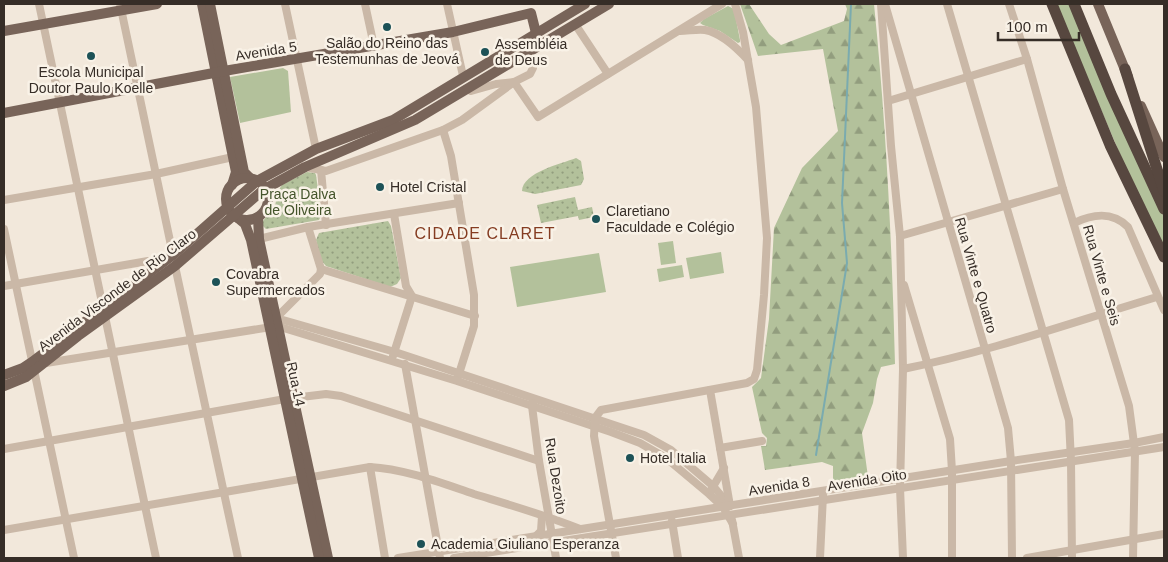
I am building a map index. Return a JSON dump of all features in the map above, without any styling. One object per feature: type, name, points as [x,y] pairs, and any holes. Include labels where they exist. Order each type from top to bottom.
[{"type":"highway","points":[[1052,4],[1110,145],[1164,257]]},
{"type":"highway","points":[[1074,4],[1111,94],[1164,209]]},
{"type":"highway","points":[[1125,69],[1164,191]]},
{"type":"main road","points":[[4,31],[121,7],[157,4]]},
{"type":"main road","points":[[202,4],[220,72],[244,172],[268,194],[268,203],[264,212],[258,217],[247,220],[233,214],[226,195],[232,185],[236,172],[233,157],[220,72],[210,4]]},
{"type":"main road","points":[[258,183],[316,149],[393,120],[585,4]]},
{"type":"main road","points":[[232,185],[241,179],[258,183],[305,167],[416,120],[575,24],[594,8],[609,4]]},
{"type":"main road","points":[[1098,4],[1164,157]]},
{"type":"main road","points":[[530,8],[536,33],[546,42]]},
{"type":"main road","name":"Avenida 5","points":[[4,113],[220,72],[453,32],[530,8]]},
{"type":"main road","name":"Avenida Visconde de Rio Claro","points":[[4,386],[26,377],[33,367],[103,312],[175,266],[233,214],[258,183]]},
{"type":"main road","name":"Avenida Visconde de Rio Claro","points":[[4,373],[43,363],[161,264],[233,214]]},
{"type":"main road","name":"Rua 14","points":[[233,214],[245,224],[274,323]]},
{"type":"main road","name":"Rua 14","points":[[258,217],[259,239],[289,399],[328,558]]},
{"type":"main road","name":"Rua 14","points":[[307,478],[319,558]]},
{"type":"street","points":[[39,4],[156,558]]},
{"type":"street","points":[[285,4],[316,149]]},
{"type":"street","points":[[366,4],[374,46]]},
{"type":"street","points":[[447,4],[464,76]]},
{"type":"street","points":[[514,82],[538,117],[722,4]]},
{"type":"street","points":[[616,558],[594,436],[595,422],[601,410],[749,382],[754,379],[757,370],[767,245],[756,107],[743,32],[735,4]]},
{"type":"street","points":[[883,4],[891,146],[900,236],[902,369],[900,488],[902,558]]},
{"type":"street","name":"Rua Vinte e Quatro","points":[[883,4],[912,93],[947,222],[1008,428],[1011,461],[1012,558]]},
{"type":"street","points":[[947,4],[1004,205],[1065,406],[1071,452],[1072,554]]},
{"type":"street","name":"Rua Vinte e Seis","points":[[1009,4],[1027,59],[1063,189],[1129,406],[1134,447],[1133,558]]},
{"type":"street","points":[[121,7],[173,255]]},
{"type":"street","points":[[575,24],[608,74]]},
{"type":"street","points":[[678,31],[705,30],[719,35],[736,47],[748,60]]},
{"type":"street","points":[[305,167],[326,171],[443,130],[462,120],[514,82],[530,74],[533,68],[532,60],[528,53]]},
{"type":"street","points":[[888,101],[1027,59]]},
{"type":"street","points":[[455,96],[478,88],[514,82]]},
{"type":"street","points":[[443,130],[451,156],[474,295],[474,326],[458,377]]},
{"type":"street","points":[[4,200],[156,174],[233,157]]},
{"type":"street","points":[[321,170],[326,225]]},
{"type":"street","points":[[900,236],[1063,189]]},
{"type":"street","points":[[259,239],[308,227],[459,203]]},
{"type":"street","points":[[393,356],[412,296],[406,286],[394,214]]},
{"type":"street","points":[[1074,223],[1088,216],[1097,215],[1109,215],[1121,220],[1128,227],[1164,310]]},
{"type":"street","points":[[274,323],[320,274],[321,269],[308,227]]},
{"type":"street","points":[[4,229],[74,558]]},
{"type":"street","points":[[4,286],[148,261],[161,264]]},
{"type":"street","points":[[175,266],[238,558]]},
{"type":"street","points":[[321,269],[474,316]]},
{"type":"street","points":[[901,276],[950,439],[952,558]]},
{"type":"street","points":[[902,369],[928,364],[1042,332],[1157,297]]},
{"type":"street","points":[[43,363],[274,323],[393,356],[595,422],[666,458],[711,490],[728,511]]},
{"type":"street","points":[[393,356],[405,364],[458,377]]},
{"type":"street","points":[[405,364],[440,555]]},
{"type":"street","points":[[710,390],[724,468],[728,511],[733,524],[739,558]]},
{"type":"street","points":[[4,448],[326,394],[341,396],[539,461]]},
{"type":"street","name":"Rua Dezoito","points":[[534,402],[539,461],[546,505],[542,516],[552,538],[556,558]]},
{"type":"street","name":"Avenida 8","points":[[823,496],[900,479],[1011,461],[1071,452],[1134,447],[1164,437]]},
{"type":"street","points":[[720,448],[762,442]]},
{"type":"street","name":"Avenida Oito","points":[[671,520],[823,496],[900,488],[952,480],[1071,461],[1134,447],[1164,447]]},
{"type":"street","points":[[370,467],[385,558]]},
{"type":"street","points":[[4,530],[370,467],[426,478],[582,530]]},
{"type":"street","points":[[711,490],[724,468]]},
{"type":"street","points":[[820,558],[823,496]]},
{"type":"street","points":[[535,537],[541,531],[542,516],[546,505]]},
{"type":"street","points":[[398,558],[493,551],[535,537],[552,538],[671,520],[678,558]]},
{"type":"street","points":[[454,558],[582,530],[610,529]]},
{"type":"street","points":[[1027,558],[1072,554],[1132,539],[1164,534]]},
{"type":"green space","points":[[740,4],[749,4],[769,34],[781,45],[844,21],[847,9],[845,4],[874,4],[888,184],[895,364],[881,367],[873,403],[862,433],[868,477],[835,484],[833,481],[833,466],[822,462],[765,470],[761,446],[766,446],[767,438],[762,433],[752,387],[761,378],[769,319],[774,228],[802,168],[838,131],[823,49],[758,56]]},
{"type":"green space","points":[[1056,4],[1070,4],[1164,217],[1164,250],[1143,208]]},
{"type":"green space","points":[[728,6],[734,9],[740,40],[738,43],[720,31],[700,23]]},
{"type":"green space","points":[[283,68],[288,71],[291,112],[240,123],[230,77]]},
{"type":"green space","points":[[576,158],[581,161],[584,179],[581,185],[535,194],[522,191],[524,184],[536,174]]},
{"type":"green space","name":"Praça Dalva de Oliveira","points":[[307,172],[315,173],[316,175],[321,211],[319,220],[266,229],[263,226],[263,221],[275,206],[278,191],[282,185]]},
{"type":"green space","points":[[575,197],[578,210],[592,207],[594,217],[579,220],[578,216],[541,223],[537,205]]},
{"type":"green space","points":[[388,221],[391,226],[401,278],[397,284],[390,287],[326,266],[321,260],[316,240],[319,233]]},
{"type":"green space","points":[[673,241],[676,263],[661,265],[658,243]]},
{"type":"green space","points":[[721,252],[724,273],[690,279],[686,258]]},
{"type":"green space","points":[[599,253],[606,292],[517,307],[510,267]]},
{"type":"green space","points":[[682,265],[684,277],[659,282],[657,269]]},
{"type":"waterway","points":[[816,455],[847,263],[842,203],[851,4]]},
{"type":"place","name":"Salão do Reino das Testemunhas de Jeová","points":[[387,27]]},
{"type":"place","name":"Assembléia de Deus","points":[[485,52]]},
{"type":"place","name":"Escola Municipal Doutor Paulo Koelle","points":[[91,56]]},
{"type":"place","name":"Hotel Cristal","points":[[380,187]]},
{"type":"place","name":"Claretiano Faculdade e Colégio","points":[[596,219]]},
{"type":"place","name":"Covabra Supermercados","points":[[216,282]]},
{"type":"place","name":"Hotel Italia","points":[[630,458]]},
{"type":"place","name":"Academia Giuliano Esperanza","points":[[421,544]]},
{"type":"district","name":"CIDADE CLARET","points":[[485,233]]}]
